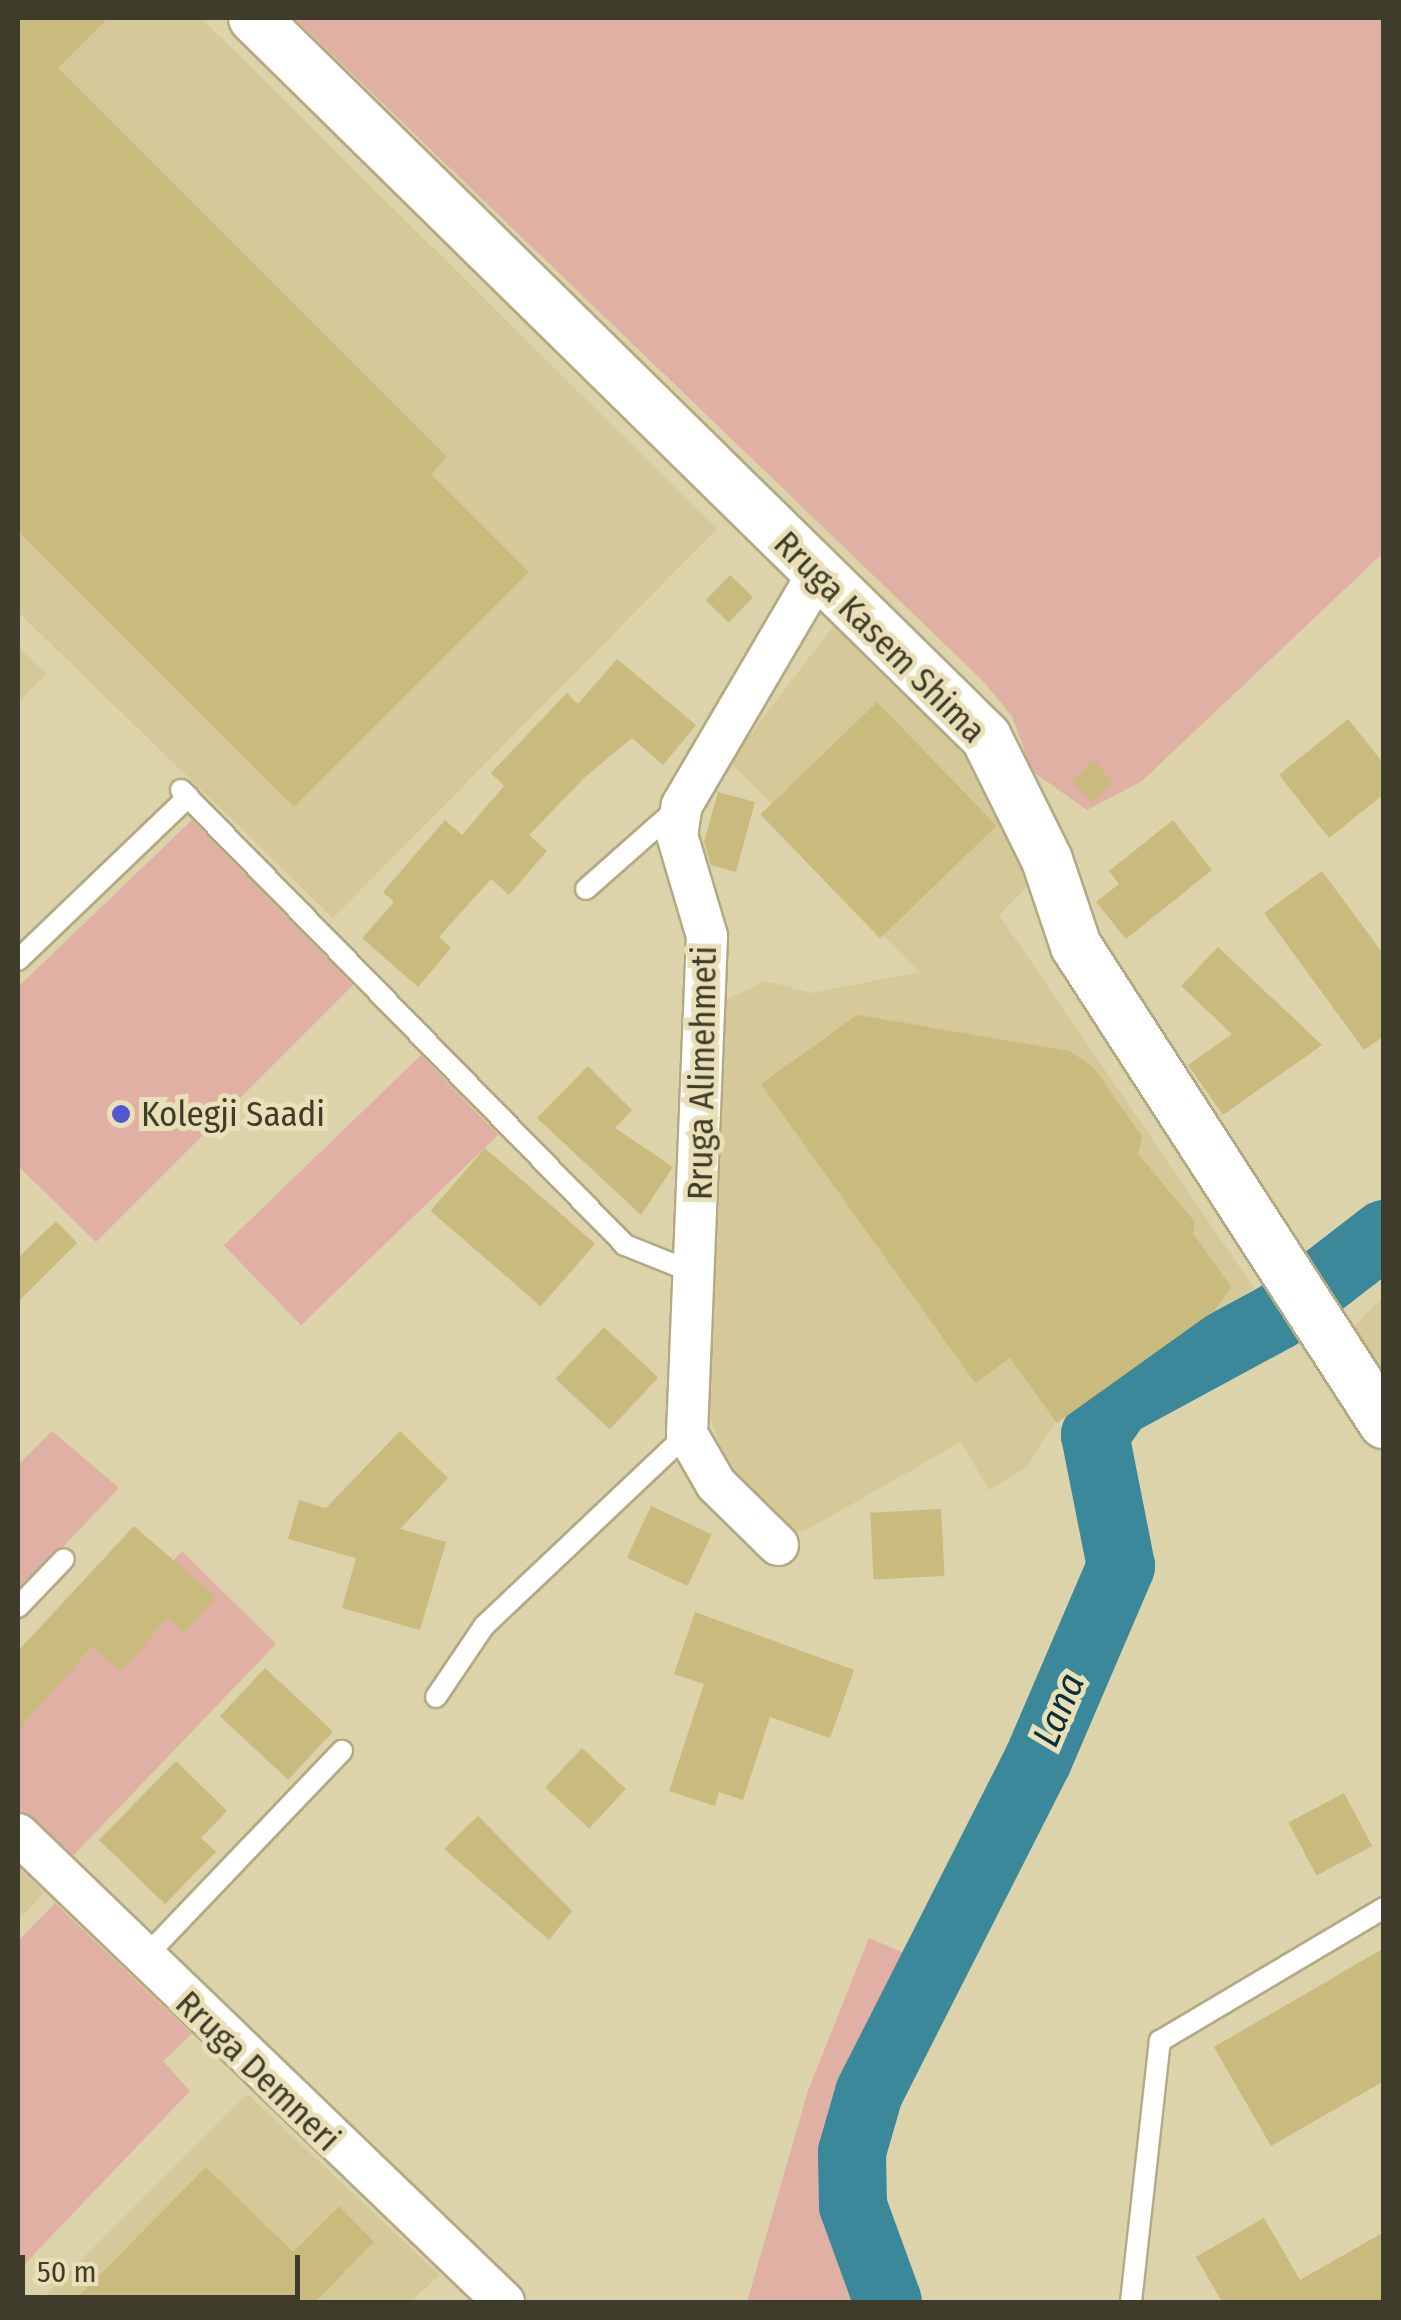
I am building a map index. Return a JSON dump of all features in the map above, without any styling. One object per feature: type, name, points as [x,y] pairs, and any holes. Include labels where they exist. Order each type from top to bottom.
[{"type":"street","name":"Rruga Kasem Shima","points":[[254,18],[986,737],[1046,860],[1076,946],[1232,1180],[1384,1423]]},
{"type":"street","points":[[682,805],[818,573]]},
{"type":"street","name":"Rruga Alimehmeti","points":[[682,805],[677,835],[707,936],[697,1274],[687,1434]]},
{"type":"street","points":[[687,1434],[716,1484],[778,1545]]},
{"type":"street","name":"Rruga Demneri","points":[[18,1834],[142,1959],[504,2302]]},
{"type":"lane","points":[[18,960],[185,794],[625,1245],[697,1274]]},
{"type":"lane","points":[[586,888],[682,805]]},
{"type":"lane","points":[[436,1698],[484,1626],[687,1434]]},
{"type":"lane","points":[[18,1607],[64,1559]]},
{"type":"lane","points":[[142,1959],[342,1751]]},
{"type":"lane","points":[[1131,2302],[1160,2041],[1384,1908]]},
{"type":"shaded area","points":[[18,18],[201,18],[717,529],[333,918],[18,612]]},
{"type":"shaded area","points":[[294,18],[1383,18],[1383,553],[1142,781],[1087,810],[1032,771],[1012,716],[982,680]]},
{"type":"shaded area","points":[[838,620],[984,777],[1033,880],[999,915],[1254,1288],[1064,1408],[1027,1467],[989,1490],[961,1442],[803,1532],[783,1527],[731,1476],[705,1403],[717,1004],[765,981],[812,993],[920,972],[765,819],[775,807],[729,762]]},
{"type":"shaded area","points":[[18,645],[46,674],[18,703]]},
{"type":"shaded area","name":"Kolegji Saadi","points":[[192,820],[353,985],[96,1242],[18,1166],[18,987]]},
{"type":"shaded area","points":[[421,1055],[498,1135],[301,1325],[224,1245]]},
{"type":"shaded area","points":[[1383,1297],[1383,1378],[1352,1329]]},
{"type":"shaded area","points":[[52,1431],[119,1488],[18,1594],[18,1465]]},
{"type":"shaded area","points":[[182,1551],[276,1644],[69,1860],[18,1809],[18,1727]]},
{"type":"shaded area","points":[[18,1866],[44,1893],[18,1920]]},
{"type":"shaded area","points":[[55,1903],[192,2034],[163,2061],[190,2091],[18,2271],[18,1941]]},
{"type":"shaded area","points":[[869,1938],[909,1955],[848,2099],[827,2181],[870,2302],[747,2302],[808,2091]]},
{"type":"shaded area","points":[[247,2094],[440,2275],[410,2302],[39,2302]]},
{"type":"building","points":[[18,18],[108,18],[58,68],[447,457],[431,474],[529,572],[294,807],[18,531]]},
{"type":"building","points":[[730,575],[753,597],[729,622],[706,600]]},
{"type":"building","points":[[617,659],[696,725],[663,765],[632,738],[585,777],[529,835],[547,851],[509,895],[491,879],[439,937],[451,948],[418,987],[362,938],[394,902],[383,892],[445,820],[462,835],[504,786],[491,773],[567,693],[578,704]]},
{"type":"building","points":[[877,702],[996,826],[880,938],[760,815]]},
{"type":"building","points":[[1348,719],[1384,764],[1384,794],[1329,838],[1279,775]]},
{"type":"building","points":[[1093,761],[1113,782],[1092,802],[1072,781]]},
{"type":"building","points":[[718,792],[755,802],[736,872],[711,865],[704,842]]},
{"type":"building","points":[[1173,820],[1212,870],[1126,939],[1096,902],[1119,884],[1109,871]]},
{"type":"building","points":[[1322,871],[1384,955],[1384,1036],[1364,1050],[1264,913]]},
{"type":"building","points":[[1218,947],[1322,1045],[1223,1115],[1188,1065],[1232,1034],[1181,986]]},
{"type":"building","points":[[857,1015],[1070,1051],[1093,1067],[1142,1136],[1138,1154],[1195,1222],[1193,1233],[1231,1287],[1215,1310],[1057,1423],[1010,1358],[975,1383],[761,1084]]},
{"type":"building","points":[[588,1066],[632,1110],[615,1128],[673,1167],[641,1215],[537,1118]]},
{"type":"building","points":[[485,1148],[595,1244],[541,1306],[431,1211]]},
{"type":"building","points":[[56,1221],[77,1243],[18,1302],[18,1258]]},
{"type":"building","points":[[604,1327],[658,1377],[610,1429],[556,1379]]},
{"type":"building","points":[[400,1431],[448,1478],[400,1529],[446,1542],[420,1630],[342,1608],[356,1558],[288,1539],[299,1500],[326,1508]]},
{"type":"building","points":[[651,1506],[712,1534],[688,1586],[627,1558]]},
{"type":"building","points":[[941,1509],[945,1576],[874,1580],[870,1513]]},
{"type":"building","points":[[134,1526],[216,1597],[184,1633],[167,1618],[121,1672],[92,1647],[18,1730],[18,1651]]},
{"type":"building","points":[[695,1612],[854,1670],[830,1738],[770,1717],[743,1800],[719,1792],[715,1806],[669,1791],[704,1684],[674,1674]]},
{"type":"building","points":[[265,1668],[333,1731],[288,1780],[220,1716]]},
{"type":"building","points":[[582,1748],[626,1789],[589,1828],[545,1787]]},
{"type":"building","points":[[176,1761],[227,1811],[201,1838],[216,1852],[165,1904],[99,1840]]},
{"type":"building","points":[[1344,1793],[1372,1846],[1317,1876],[1288,1823]]},
{"type":"building","points":[[478,1816],[572,1911],[549,1940],[444,1849]]},
{"type":"building","points":[[1384,1948],[1384,2081],[1271,2146],[1214,2047]]},
{"type":"building","points":[[206,2167],[293,2252],[339,2206],[374,2242],[315,2302],[73,2302]]},
{"type":"building","points":[[1264,2218],[1300,2280],[1384,2232],[1384,2302],[1222,2302],[1196,2257]]},
{"type":"waterway","name":"Lana","points":[[888,2302],[853,2206],[852,2152],[869,2093],[1038,1760],[1121,1566],[1095,1435],[1117,1403],[1278,1316],[1384,1234]]},
{"type":"place","name":"Kolegji Saadi","points":[[121,1114]]}]
